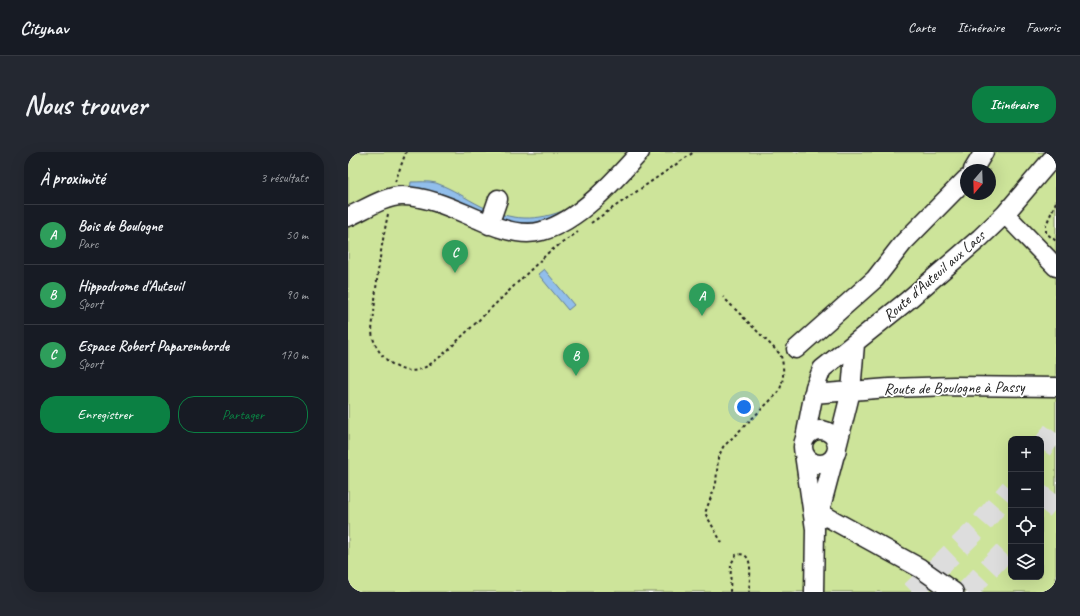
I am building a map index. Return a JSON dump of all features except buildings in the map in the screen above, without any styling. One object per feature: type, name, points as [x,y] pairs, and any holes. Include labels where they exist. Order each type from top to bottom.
[{"type":"street","points":[[348,217],[382,201],[401,196],[426,200],[457,211],[489,225],[517,232],[541,232],[576,214],[603,193],[640,152]]},
{"type":"street","name":"Route d'Auteuil aux Lacs","points":[[818,521],[804,446],[813,394],[822,369],[855,344],[951,264],[1005,214],[1056,154]]},
{"type":"street","points":[[796,349],[875,279],[903,243],[960,185]]},
{"type":"street","points":[[489,225],[498,199]]},
{"type":"street","points":[[1005,214],[1056,267]]},
{"type":"street","points":[[814,592],[815,547],[818,521],[851,391],[855,344]]},
{"type":"street","name":"Route de Boulogne à Passy","points":[[813,394],[954,386],[1056,387]]},
{"type":"street","points":[[825,430],[834,437],[836,453],[829,462],[818,464],[812,462],[804,446],[814,431],[825,430]]},
{"type":"street","points":[[818,521],[920,568],[954,592]]},
{"type":"path","points":[[406,152],[391,199],[375,292],[372,336],[377,348],[385,360],[400,369],[416,372],[432,364],[549,252],[580,230]]},
{"type":"path","points":[[587,226],[694,152]]},
{"type":"path","points":[[1056,202],[1046,225],[1046,232],[1056,241]]},
{"type":"path","points":[[722,543],[705,513],[716,484],[719,454],[723,447],[778,393],[782,385],[783,363],[780,354],[723,297]]},
{"type":"path","points":[[730,592],[731,561],[739,554],[745,555],[750,560],[749,592]]},
{"type":"path","points":[[1052,592],[1056,588]]},
{"type":"green space","points":[[348,152],[1056,152],[1056,592],[348,592]]},
{"type":"water","points":[[411,182],[436,183],[492,211],[513,217],[535,218],[567,209],[569,212],[541,222],[510,223],[410,191]]},
{"type":"water","points":[[544,269],[574,305],[568,310],[538,274]]},
{"type":"tunnel","points":[[1044,445],[1056,428]]},
{"type":"tunnel","points":[[1043,508],[1056,491]]},
{"type":"tunnel","points":[[912,592],[976,530],[1008,493]]},
{"type":"tunnel","points":[[966,592],[1008,548]]},
{"type":"place","name":"Espace Robert Paparemborde","points":[[455,273]]},
{"type":"place","name":"Bois de Boulogne","points":[[702,316]]},
{"type":"place","name":"Hippodrome d'Auteuil","points":[[576,376]]}]
